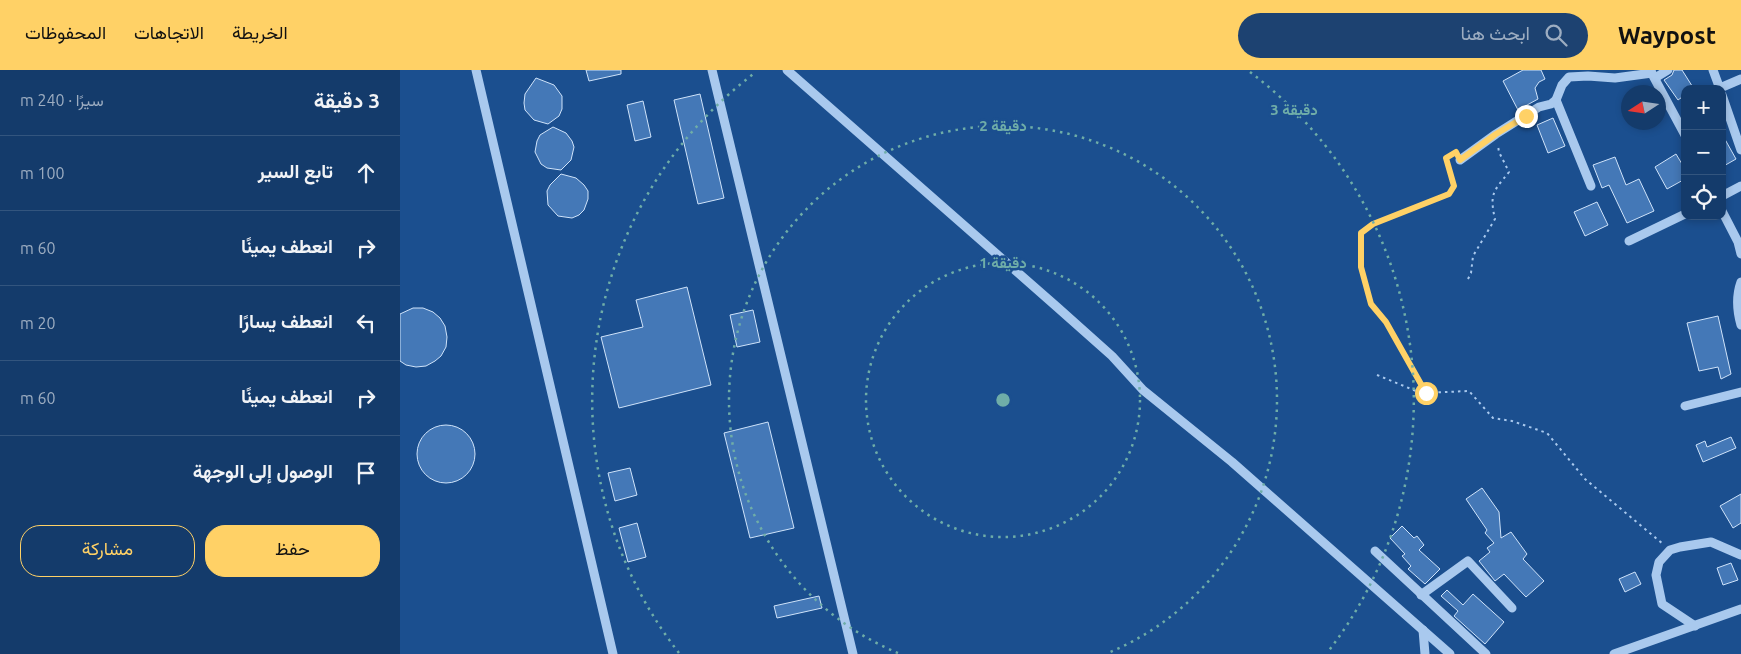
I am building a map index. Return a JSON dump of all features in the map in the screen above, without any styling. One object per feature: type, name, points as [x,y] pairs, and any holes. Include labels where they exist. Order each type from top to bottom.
[{"type":"street","points":[[476,70],[613,654]]},
{"type":"street","points":[[712,70],[853,654]]},
{"type":"street","points":[[787,70],[1112,356],[1143,390],[1232,462],[1450,654]]},
{"type":"street","points":[[1460,160],[1496,134],[1539,107],[1551,104],[1556,100],[1562,85],[1569,77],[1615,78],[1652,74],[1668,70]]},
{"type":"street","points":[[1714,70],[1719,85]]},
{"type":"street","points":[[1652,74],[1682,130]]},
{"type":"street","points":[[1726,88],[1741,79]]},
{"type":"street","points":[[1556,100],[1591,186]]},
{"type":"street","points":[[1726,106],[1741,150]]},
{"type":"street","points":[[1726,194],[1741,186]]},
{"type":"street","points":[[1629,241],[1681,216]]},
{"type":"street","points":[[1726,219],[1738,242],[1741,254]]},
{"type":"street","points":[[1741,282],[1738,290],[1738,304],[1741,325]]},
{"type":"street","points":[[1686,406],[1741,392]]},
{"type":"street","points":[[1695,626],[1662,604],[1656,576],[1659,562],[1670,550],[1711,542],[1741,555]]},
{"type":"street","points":[[1375,550],[1486,654]]},
{"type":"street","points":[[1421,595],[1468,561],[1512,608]]},
{"type":"street","points":[[1614,654],[1740,608]]},
{"type":"street","points":[[1423,630],[1425,654]]},
{"type":"path","points":[[1468,279],[1471,274],[1473,256],[1494,218],[1493,192],[1509,172],[1499,152],[1496,134]]},
{"type":"path","points":[[1426,393],[1386,322],[1371,304],[1361,267],[1361,233],[1373,224],[1449,194],[1454,186],[1446,158],[1456,152],[1460,160]]},
{"type":"path","points":[[1377,376],[1421,393],[1469,391],[1493,418],[1512,421],[1546,433],[1586,479],[1670,550]]},
{"type":"building","points":[[586,70],[621,70],[621,74],[589,81]]},
{"type":"building","points":[[1523,70],[1541,70],[1545,79],[1539,82],[1535,88],[1538,99],[1518,110],[1503,81]]},
{"type":"building","points":[[1674,70],[1682,70],[1691,85],[1681,85],[1681,98],[1678,100],[1664,80],[1672,75]]},
{"type":"building","points":[[536,78],[554,85],[562,96],[562,109],[559,116],[548,124],[534,120],[525,110],[525,94]]},
{"type":"building","points":[[700,94],[724,198],[698,204],[674,100]]},
{"type":"building","points":[[643,101],[651,137],[635,141],[627,105]]},
{"type":"building","points":[[1553,118],[1565,146],[1548,153],[1537,125]]},
{"type":"building","points":[[553,127],[566,133],[574,147],[571,160],[561,170],[547,168],[541,164],[535,152],[540,135]]},
{"type":"building","points":[[1726,141],[1736,159],[1726,165]]},
{"type":"building","points":[[1676,154],[1681,162],[1681,181],[1667,189],[1655,167]]},
{"type":"building","points":[[1615,157],[1626,185],[1639,179],[1654,211],[1627,223],[1609,185],[1602,188],[1593,165]]},
{"type":"building","points":[[561,174],[576,178],[588,191],[588,199],[584,210],[572,218],[558,216],[548,205],[547,191]]},
{"type":"building","points":[[1597,202],[1608,225],[1585,236],[1574,212]]},
{"type":"building","points":[[687,287],[711,385],[619,408],[601,337],[643,327],[636,300]]},
{"type":"building","points":[[413,308],[423,308],[433,312],[445,326],[446,347],[441,356],[426,366],[416,367],[406,365],[400,361],[400,314]]},
{"type":"building","points":[[753,310],[760,342],[737,347],[730,315]]},
{"type":"building","points":[[1718,316],[1731,374],[1721,379],[1718,367],[1699,371],[1687,323]]},
{"type":"building","points":[[768,422],[794,528],[750,538],[724,433]]},
{"type":"building","points":[[440,425],[452,425],[467,433],[475,448],[475,460],[467,475],[452,483],[440,483],[425,475],[417,460],[417,448],[425,433]]},
{"type":"building","points":[[1731,437],[1736,448],[1703,462],[1696,445],[1705,441],[1707,447]]},
{"type":"building","points":[[630,468],[637,495],[615,501],[608,473]]},
{"type":"building","points":[[1482,488],[1499,512],[1501,538],[1511,532],[1527,554],[1523,559],[1544,581],[1526,597],[1504,574],[1495,581],[1479,561],[1490,552],[1487,548],[1494,543],[1485,533],[1487,530],[1466,499]]},
{"type":"building","points":[[1741,494],[1741,523],[1733,528],[1720,506]]},
{"type":"building","points":[[637,523],[646,557],[628,562],[619,528]]},
{"type":"building","points":[[1402,526],[1414,538],[1417,536],[1424,545],[1419,550],[1440,569],[1425,584],[1408,569],[1411,566],[1402,556],[1405,554],[1390,538]]},
{"type":"building","points":[[1731,563],[1738,580],[1723,585],[1717,568]]},
{"type":"building","points":[[1635,572],[1641,584],[1625,592],[1619,579]]},
{"type":"building","points":[[1447,590],[1463,605],[1473,594],[1504,622],[1485,644],[1454,616],[1458,611],[1441,596]]},
{"type":"building","points":[[819,596],[822,608],[777,618],[774,606]]},
{"type":"route","points":[[1426,393],[1386,322],[1371,304],[1361,267],[1361,233],[1373,224],[1449,194],[1454,186],[1446,158],[1456,152],[1460,160],[1496,134],[1526,116]]}]
